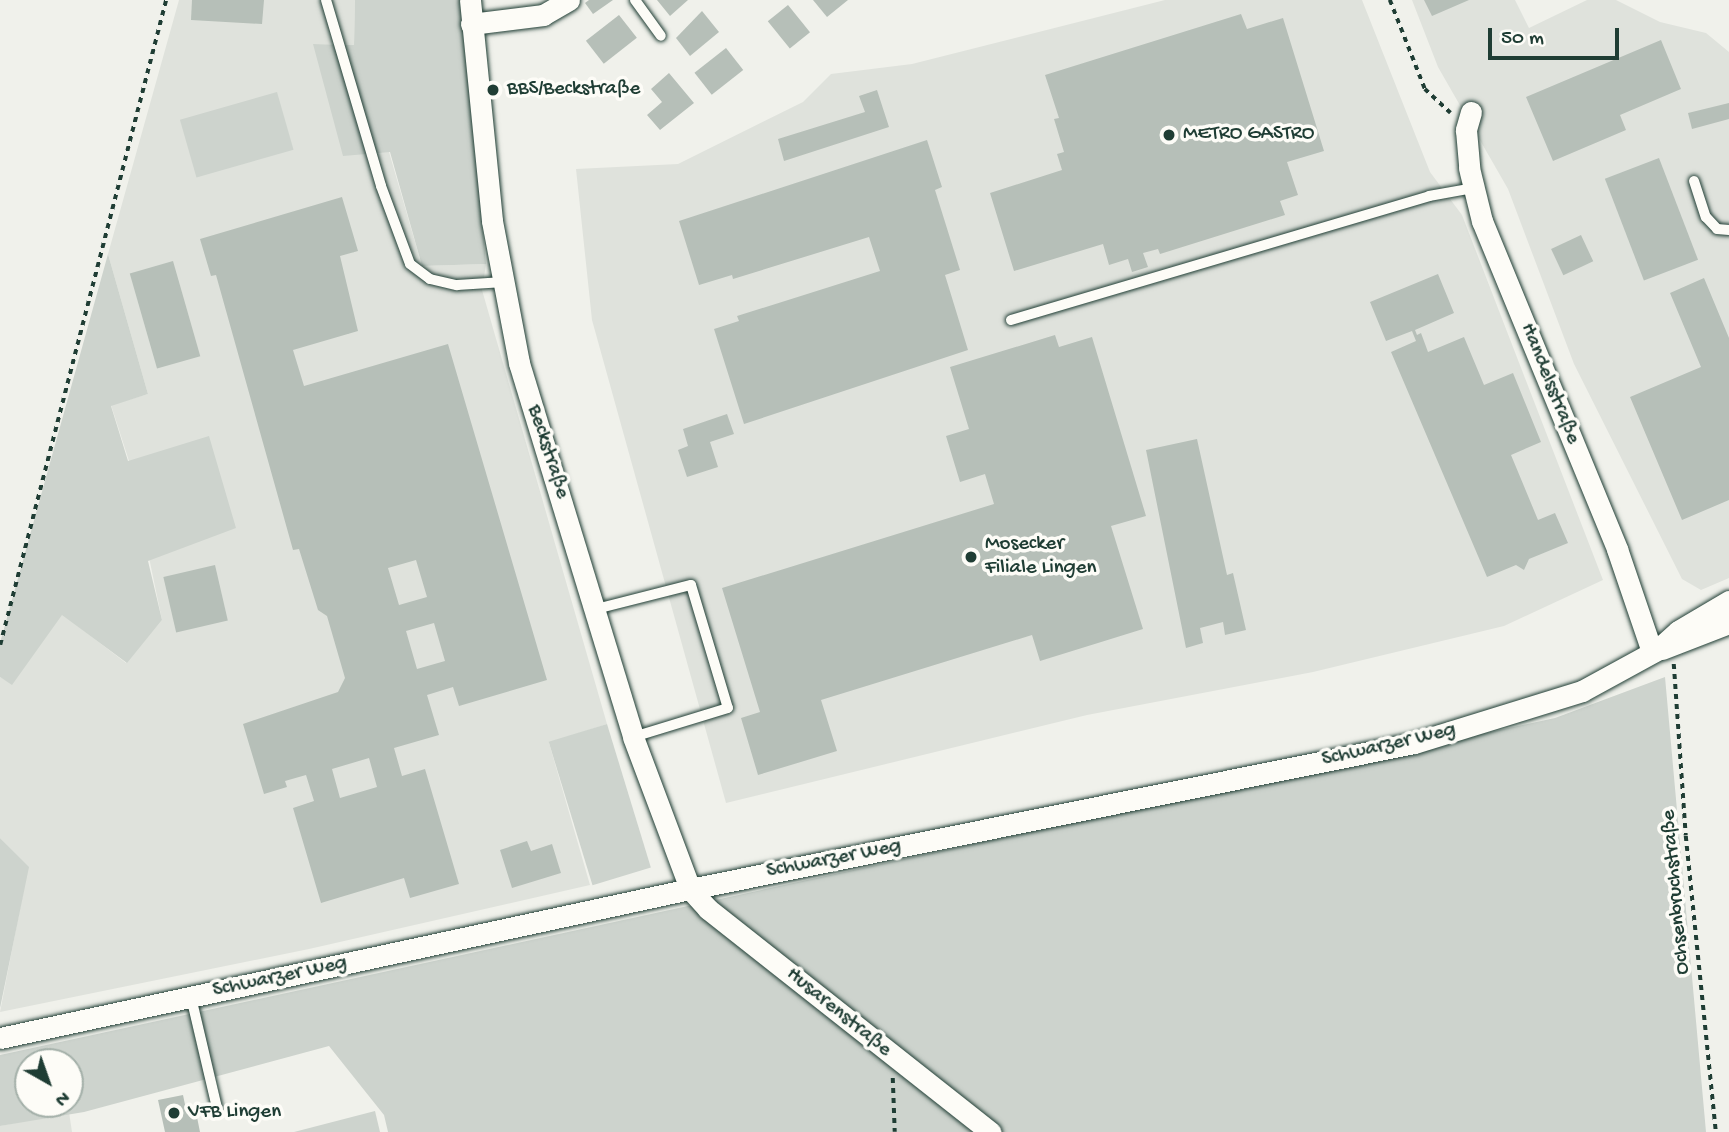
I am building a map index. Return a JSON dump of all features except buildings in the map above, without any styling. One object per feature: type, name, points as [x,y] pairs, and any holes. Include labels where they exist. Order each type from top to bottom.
[{"type":"street","name":"Beckstraße","points":[[470,0],[482,147],[519,363],[633,737],[690,889]]},
{"type":"street","points":[[471,24],[543,15],[569,0]]},
{"type":"street","name":"Handelsstraße","points":[[1469,121],[1474,188],[1482,221],[1660,650]]},
{"type":"street","name":"Schwarzer Weg","points":[[1660,650],[1678,631],[1729,601]]},
{"type":"street","name":"Schwarzer Weg","points":[[0,1038],[690,889],[1414,743],[1582,691],[1660,650],[1729,623]]},
{"type":"street","name":"Husarenstraße","points":[[690,889],[708,909],[990,1132]]},
{"type":"lane","points":[[326,0],[381,186],[410,264],[429,279],[457,285],[504,282]]},
{"type":"lane","points":[[635,0],[661,36]]},
{"type":"lane","points":[[1694,181],[1706,217],[1717,229],[1729,230]]},
{"type":"lane","points":[[1011,320],[1429,196],[1474,188]]},
{"type":"lane","points":[[596,609],[691,585],[728,708],[633,737]]},
{"type":"lane","points":[[191,997],[216,1108]]},
{"type":"path","points":[[0,645],[166,0]]},
{"type":"path","points":[[1390,0],[1425,89],[1469,121]]},
{"type":"path","name":"Ochsenbruchstraße","points":[[1660,650],[1716,1132]]},
{"type":"path","points":[[895,1132],[893,1078],[900,1063]]},
{"type":"shaded area","points":[[179,0],[355,0],[354,45],[314,44],[389,152],[422,266],[486,264],[482,290],[607,724],[549,743],[590,885],[309,949],[0,1012],[28,867],[0,838],[0,677],[12,684],[62,614],[126,663],[162,620],[129,461],[111,405],[148,394],[108,254]]},
{"type":"shaded area","points":[[355,0],[461,0],[486,264],[422,266],[390,152],[343,156],[313,44],[354,45]]},
{"type":"shaded area","points":[[1165,0],[1362,0],[1430,172],[1462,215],[1603,580],[1504,626],[1313,672],[1087,715],[726,803],[592,320],[576,169],[678,164],[803,102],[831,74],[912,64]]},
{"type":"shaded area","points":[[1412,0],[1515,0],[1529,28],[1587,0],[1616,0],[1660,22],[1706,33],[1729,52],[1729,578],[1701,590],[1682,579],[1574,364],[1508,189],[1438,67]]},
{"type":"shaded area","points":[[277,92],[294,150],[196,178],[180,120]]},
{"type":"shaded area","points":[[108,254],[148,394],[111,406],[128,461],[209,436],[236,528],[148,561],[162,620],[127,663],[62,615],[12,685],[0,677],[0,643]]},
{"type":"shaded area","points":[[1665,677],[1706,1132],[388,1132],[384,1115],[329,1046],[84,1112],[84,1048],[32,1048],[1555,718]]},
{"type":"shaded area","points":[[607,724],[651,867],[593,885],[549,742]]},
{"type":"shaded area","points":[[0,838],[29,867],[0,1008]]},
{"type":"shaded area","points":[[14,1052],[14,1118],[48,1118],[0,1126],[0,1055]]},
{"type":"shaded area","points":[[375,1111],[380,1132],[294,1132]]},
{"type":"shaded area","points":[[39,1118],[70,1118],[72,1132],[0,1132],[0,1126]]},
{"type":"place","name":"BBS/Beckstraße","points":[[493,90]]},
{"type":"place","name":"METRO GASTRO","points":[[1169,135]]},
{"type":"place","name":"Mosecker Filiale Lingen","points":[[971,557]]},
{"type":"place","name":"VFB Lingen","points":[[174,1113]]}]
